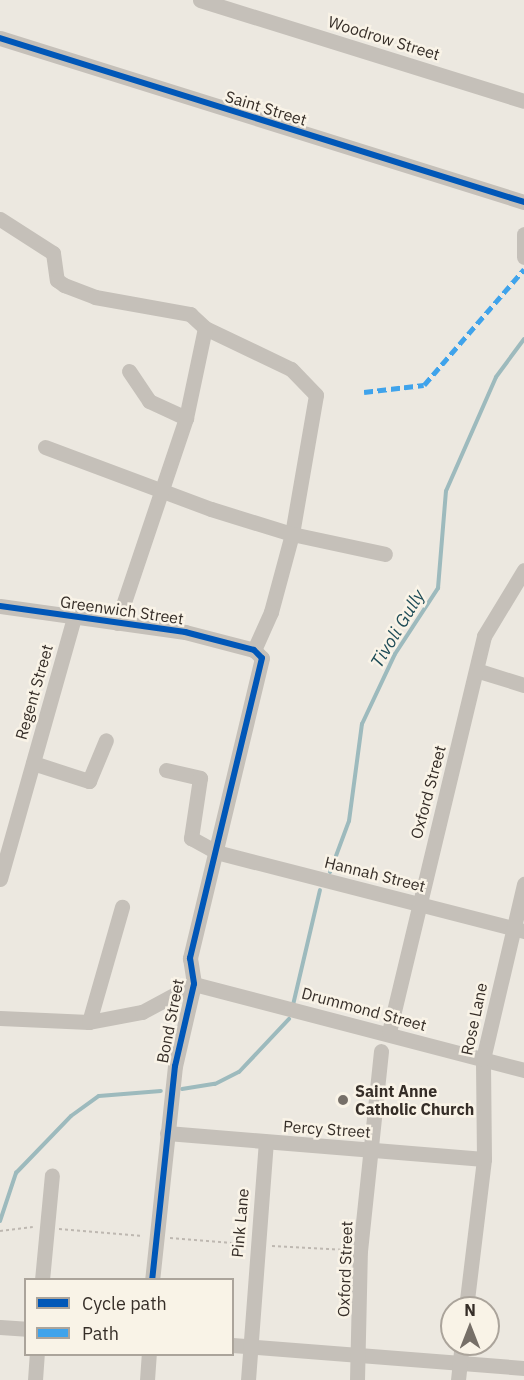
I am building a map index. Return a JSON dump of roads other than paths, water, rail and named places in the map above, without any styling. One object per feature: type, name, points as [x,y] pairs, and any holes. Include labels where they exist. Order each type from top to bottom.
[{"type":"street","name":"Woodrow Street","points":[[200,0],[233,5],[524,100]]},
{"type":"street","name":"Saint Street","points":[[0,38],[524,202]]},
{"type":"street","points":[[0,219],[53,253],[57,280],[64,285],[95,297],[169,308],[190,314],[205,328],[291,369],[316,395],[292,534],[271,612],[254,650]]},
{"type":"street","points":[[524,234],[524,257]]},
{"type":"street","points":[[117,624],[159,492],[186,418],[205,328]]},
{"type":"street","points":[[129,371],[149,401],[186,418]]},
{"type":"street","points":[[45,447],[159,492],[292,534],[385,554]]},
{"type":"street","name":"Oxford Street","points":[[389,1032],[416,903],[479,671],[484,636],[524,570]]},
{"type":"street","name":"Greenwich Street","points":[[0,606],[185,632],[254,650]]},
{"type":"street","name":"Regent Street","points":[[0,879],[74,618]]},
{"type":"street","name":"Bond Street","points":[[152,1278],[153,1237],[175,1066],[194,984],[190,958],[263,668],[254,650]]},
{"type":"street","points":[[479,671],[524,685]]},
{"type":"street","points":[[33,763],[89,781],[106,740]]},
{"type":"street","name":"Hannah Street","points":[[166,770],[200,778],[190,838],[216,852],[518,930]]},
{"type":"street","name":"Rose Lane","points":[[467,1296],[484,1159],[483,1059],[518,930],[524,884]]},
{"type":"street","points":[[89,1022],[122,907]]},
{"type":"street","points":[[0,1017],[89,1022],[141,1011],[194,984]]},
{"type":"street","name":"Drummond Street","points":[[194,984],[389,1032],[524,1070]]},
{"type":"street","name":"Oxford Street","points":[[357,1380],[360,1251],[381,1051]]},
{"type":"street","name":"Percy Street","points":[[167,1133],[484,1159]]},
{"type":"street","name":"Pink Lane","points":[[248,1380],[256,1245],[266,1142]]},
{"type":"street","points":[[42,1278],[52,1175]]},
{"type":"street","points":[[0,1327],[24,1329]]},
{"type":"street","points":[[234,1345],[359,1351],[524,1368]]},
{"type":"street","points":[[35,1380],[37,1356]]},
{"type":"street","points":[[147,1380],[149,1356]]},
{"type":"street","points":[[458,1380],[461,1356]]},
{"type":"waterway","name":"Tivoli Gully","points":[[330,872],[349,821],[362,724],[395,654],[438,588],[446,491],[496,377],[524,339]]},
{"type":"waterway","name":"Tivoli Gully","points":[[293,1005],[320,890]]},
{"type":"waterway","name":"Tivoli Gully","points":[[182,1089],[215,1084],[239,1072],[289,1019]]},
{"type":"waterway","name":"Tivoli Gully","points":[[0,1221],[16,1173],[71,1116],[99,1096],[161,1091]]},
{"type":"place","name":"Saint Anne Catholic Church","points":[[343,1100]]}]
